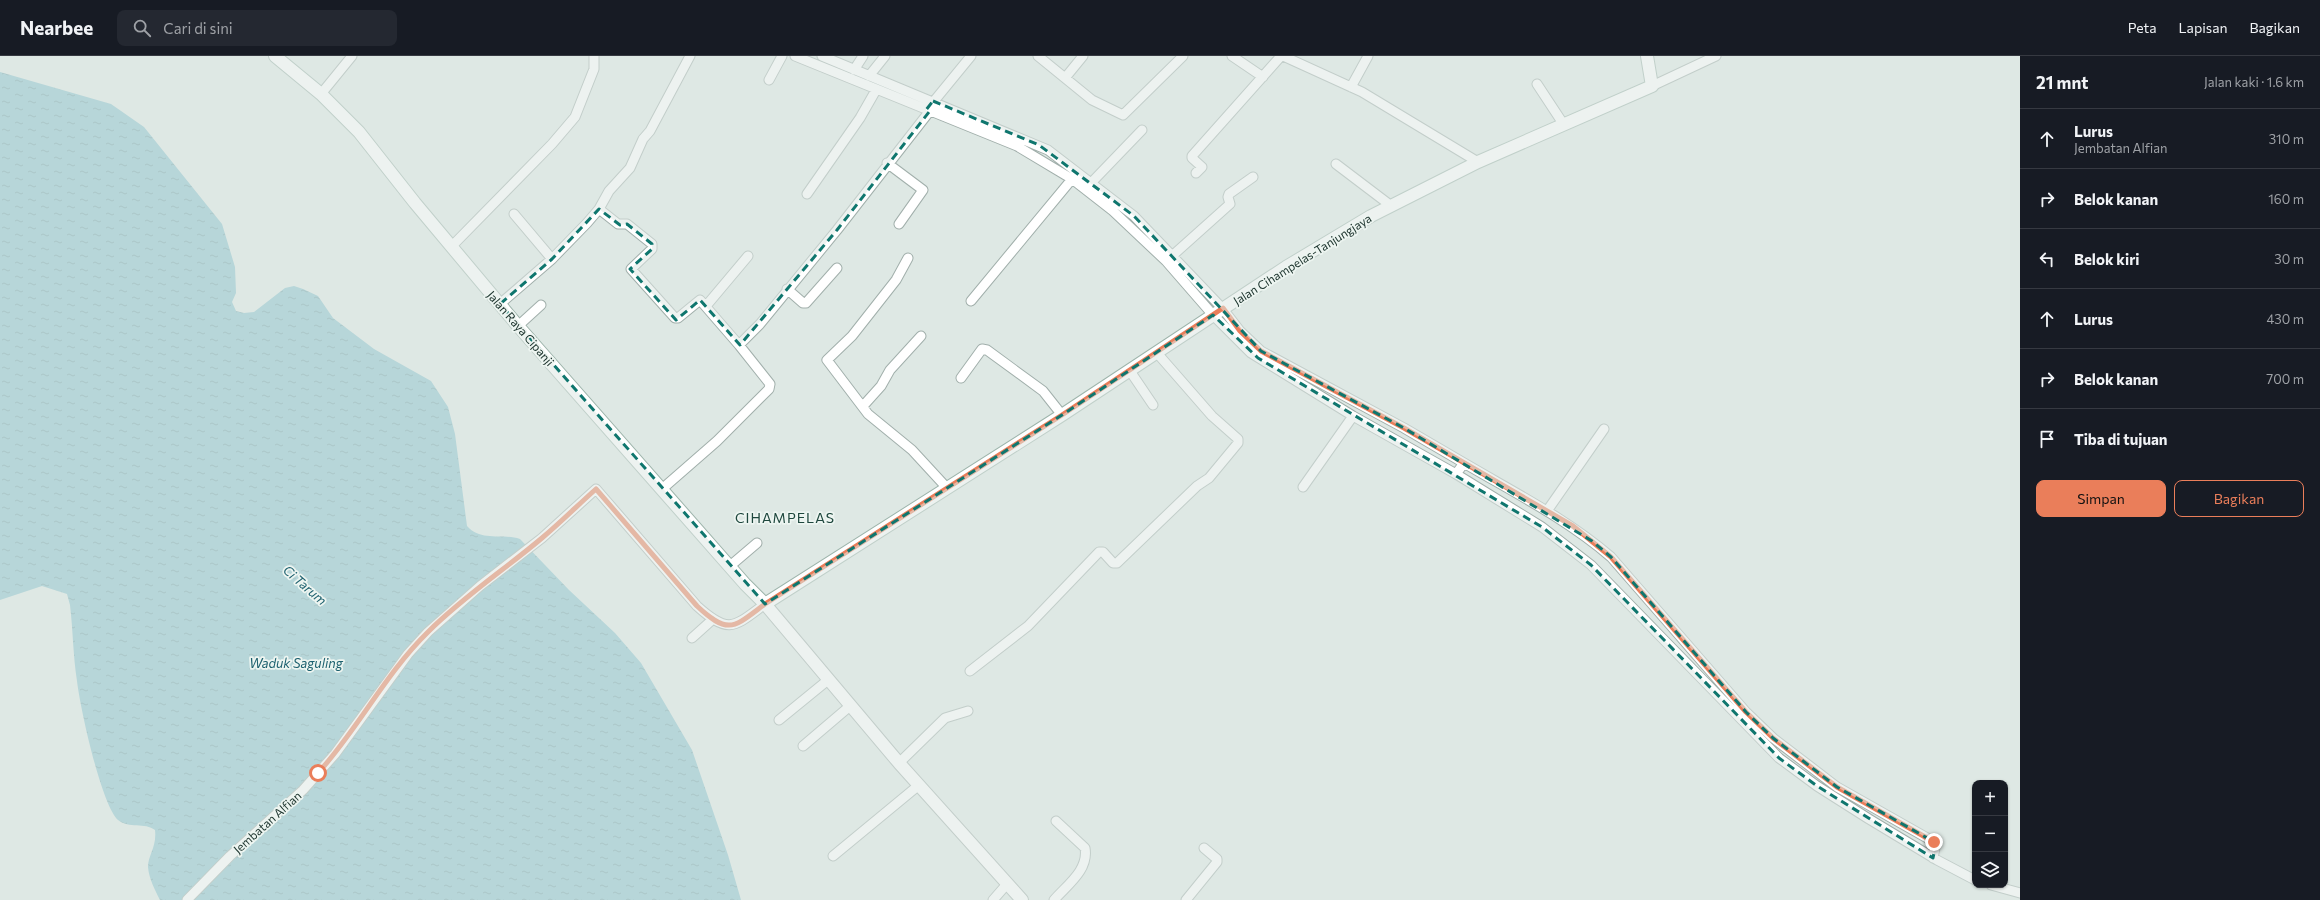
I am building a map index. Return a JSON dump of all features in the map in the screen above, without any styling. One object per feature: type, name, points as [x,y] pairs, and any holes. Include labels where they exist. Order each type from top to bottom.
[{"type":"main road","name":"Jalan Raya Cipanji","points":[[275,56],[321,94],[359,132],[451,247],[518,326],[765,604],[899,763],[1022,900]]},
{"type":"main road","points":[[1647,56],[1652,86]]},
{"type":"main road","name":"Jalan Cihampelas-Tanjungjaya","points":[[765,604],[1062,415],[1308,254],[1390,205],[1478,162],[1652,86]]},
{"type":"street","points":[[321,94],[352,56]]},
{"type":"street","points":[[451,247],[547,149],[575,117],[594,69],[594,56]]},
{"type":"street","points":[[500,304],[552,259],[599,209],[609,191],[630,168],[643,139],[650,131],[690,56]]},
{"type":"street","points":[[769,80],[782,56]]},
{"type":"street","points":[[795,56],[876,90],[929,107],[1045,154],[1091,183],[1131,220],[1173,255],[1251,353],[1353,416],[1388,427],[1460,469],[1542,527],[1590,565],[1779,758],[1818,786],[1935,852],[1972,878]]},
{"type":"street","points":[[822,56],[869,76],[929,107]]},
{"type":"street","points":[[854,70],[863,56]]},
{"type":"street","points":[[869,76],[885,56]]},
{"type":"street","points":[[739,345],[760,324],[787,289],[837,230],[929,107],[971,56]]},
{"type":"street","points":[[1038,56],[1064,78],[1102,106],[1123,114],[1183,56]]},
{"type":"street","points":[[1064,78],[1083,56]]},
{"type":"street","points":[[1232,56],[1263,77]]},
{"type":"street","points":[[1196,173],[1202,167],[1192,158],[1192,156],[1282,56],[1351,87],[1478,162]]},
{"type":"street","points":[[1351,87],[1368,56]]},
{"type":"street","points":[[1652,86],[1716,56]]},
{"type":"street","points":[[1537,84],[1564,125]]},
{"type":"street","points":[[807,194],[860,118],[876,90]]},
{"type":"street","points":[[1091,183],[1142,130]]},
{"type":"street","points":[[1045,154],[1072,179],[1131,220],[1166,261],[1218,312],[1261,351],[1460,469],[1547,511],[1573,526],[1611,557],[1746,712],[1773,738],[1837,787],[1893,820],[1930,839],[1936,844],[1935,852]]},
{"type":"street","points":[[887,163],[923,190],[899,224]]},
{"type":"street","points":[[1336,164],[1390,205]]},
{"type":"street","points":[[1173,255],[1230,204],[1228,197],[1229,194],[1253,177]]},
{"type":"street","points":[[971,301],[1072,179]]},
{"type":"street","points":[[599,209],[618,224],[627,224],[652,244],[652,249],[631,269],[675,318],[678,318],[698,300],[706,306],[770,383],[770,388],[717,441],[662,489]]},
{"type":"street","points":[[514,214],[552,259]]},
{"type":"street","points":[[706,306],[748,256]]},
{"type":"street","points":[[908,258],[896,280],[852,336],[827,360],[868,414],[912,450],[947,488]]},
{"type":"street","points":[[787,289],[803,303],[806,303],[837,268]]},
{"type":"street","points":[[518,326],[541,305]]},
{"type":"street","points":[[863,406],[881,386],[890,370],[921,336]]},
{"type":"street","points":[[961,378],[982,350],[988,350],[1043,391],[1062,415]]},
{"type":"street","points":[[970,671],[1028,626],[1099,552],[1103,552],[1114,563],[1117,563],[1197,486],[1209,478],[1238,443],[1238,440],[1212,416],[1157,353]]},
{"type":"street","points":[[1130,371],[1154,406]]},
{"type":"street","points":[[1303,486],[1353,416]]},
{"type":"street","points":[[1547,511],[1604,429]]},
{"type":"street","name":"Jembatan Alfian","points":[[186,900],[230,856],[303,790],[326,764],[408,654],[428,632],[480,586],[542,538],[596,490],[697,606],[712,620]]},
{"type":"street","points":[[730,566],[757,543]]},
{"type":"street","points":[[692,638],[712,620],[728,625],[735,625],[765,604]]},
{"type":"street","points":[[779,720],[828,680]]},
{"type":"street","points":[[803,746],[850,706]]},
{"type":"street","points":[[899,763],[945,718],[968,711]]},
{"type":"street","points":[[833,856],[919,785]]},
{"type":"street","points":[[1054,900],[1079,873],[1086,858],[1085,848],[1056,821]]},
{"type":"street","points":[[1186,900],[1217,862],[1217,859],[1204,848]]},
{"type":"street","points":[[993,900],[1007,884]]},
{"type":"street","points":[[2002,888],[2020,893]]},
{"type":"highlighted area","points":[[933,101],[1039,145],[1134,216],[1261,351],[1404,428],[1592,541],[1611,557],[1746,712],[1773,738],[1837,787],[1936,843],[1933,858],[1817,786],[1779,758],[1591,565],[1542,527],[1258,358],[1213,315],[1062,415],[765,604],[500,304],[552,259],[599,209],[620,225],[627,224],[652,244],[652,249],[630,269],[676,320],[700,300],[740,345],[837,230],[929,112],[926,110]]},
{"type":"water","name":"Waduk Saguling","points":[[0,72],[111,104],[144,127],[222,224],[235,267],[236,293],[232,302],[236,311],[244,313],[254,312],[285,288],[294,286],[303,289],[318,296],[333,318],[374,349],[431,381],[448,407],[455,434],[467,526],[473,531],[485,536],[513,537],[520,539],[569,590],[615,633],[641,663],[692,750],[728,855],[741,900],[160,900],[151,880],[148,867],[155,841],[155,830],[147,826],[122,823],[118,820],[111,810],[98,776],[79,694],[70,605],[67,594],[42,586],[0,600]]},
{"type":"district","name":"CIHAMPELAS","points":[[785,517]]},
{"type":"route","points":[[318,773],[335,754],[351,730],[408,654],[428,632],[480,586],[542,538],[596,489],[599,490],[697,606],[712,620],[732,626],[738,624],[765,604],[1062,415],[1223,308],[1240,331],[1254,346],[1261,351],[1448,453],[1573,526],[1592,540],[1611,557],[1662,618],[1746,712],[1773,738],[1837,787],[1934,842]]},
{"type":"water label","name":"Ci Tarum","points":[[305,585]]}]
